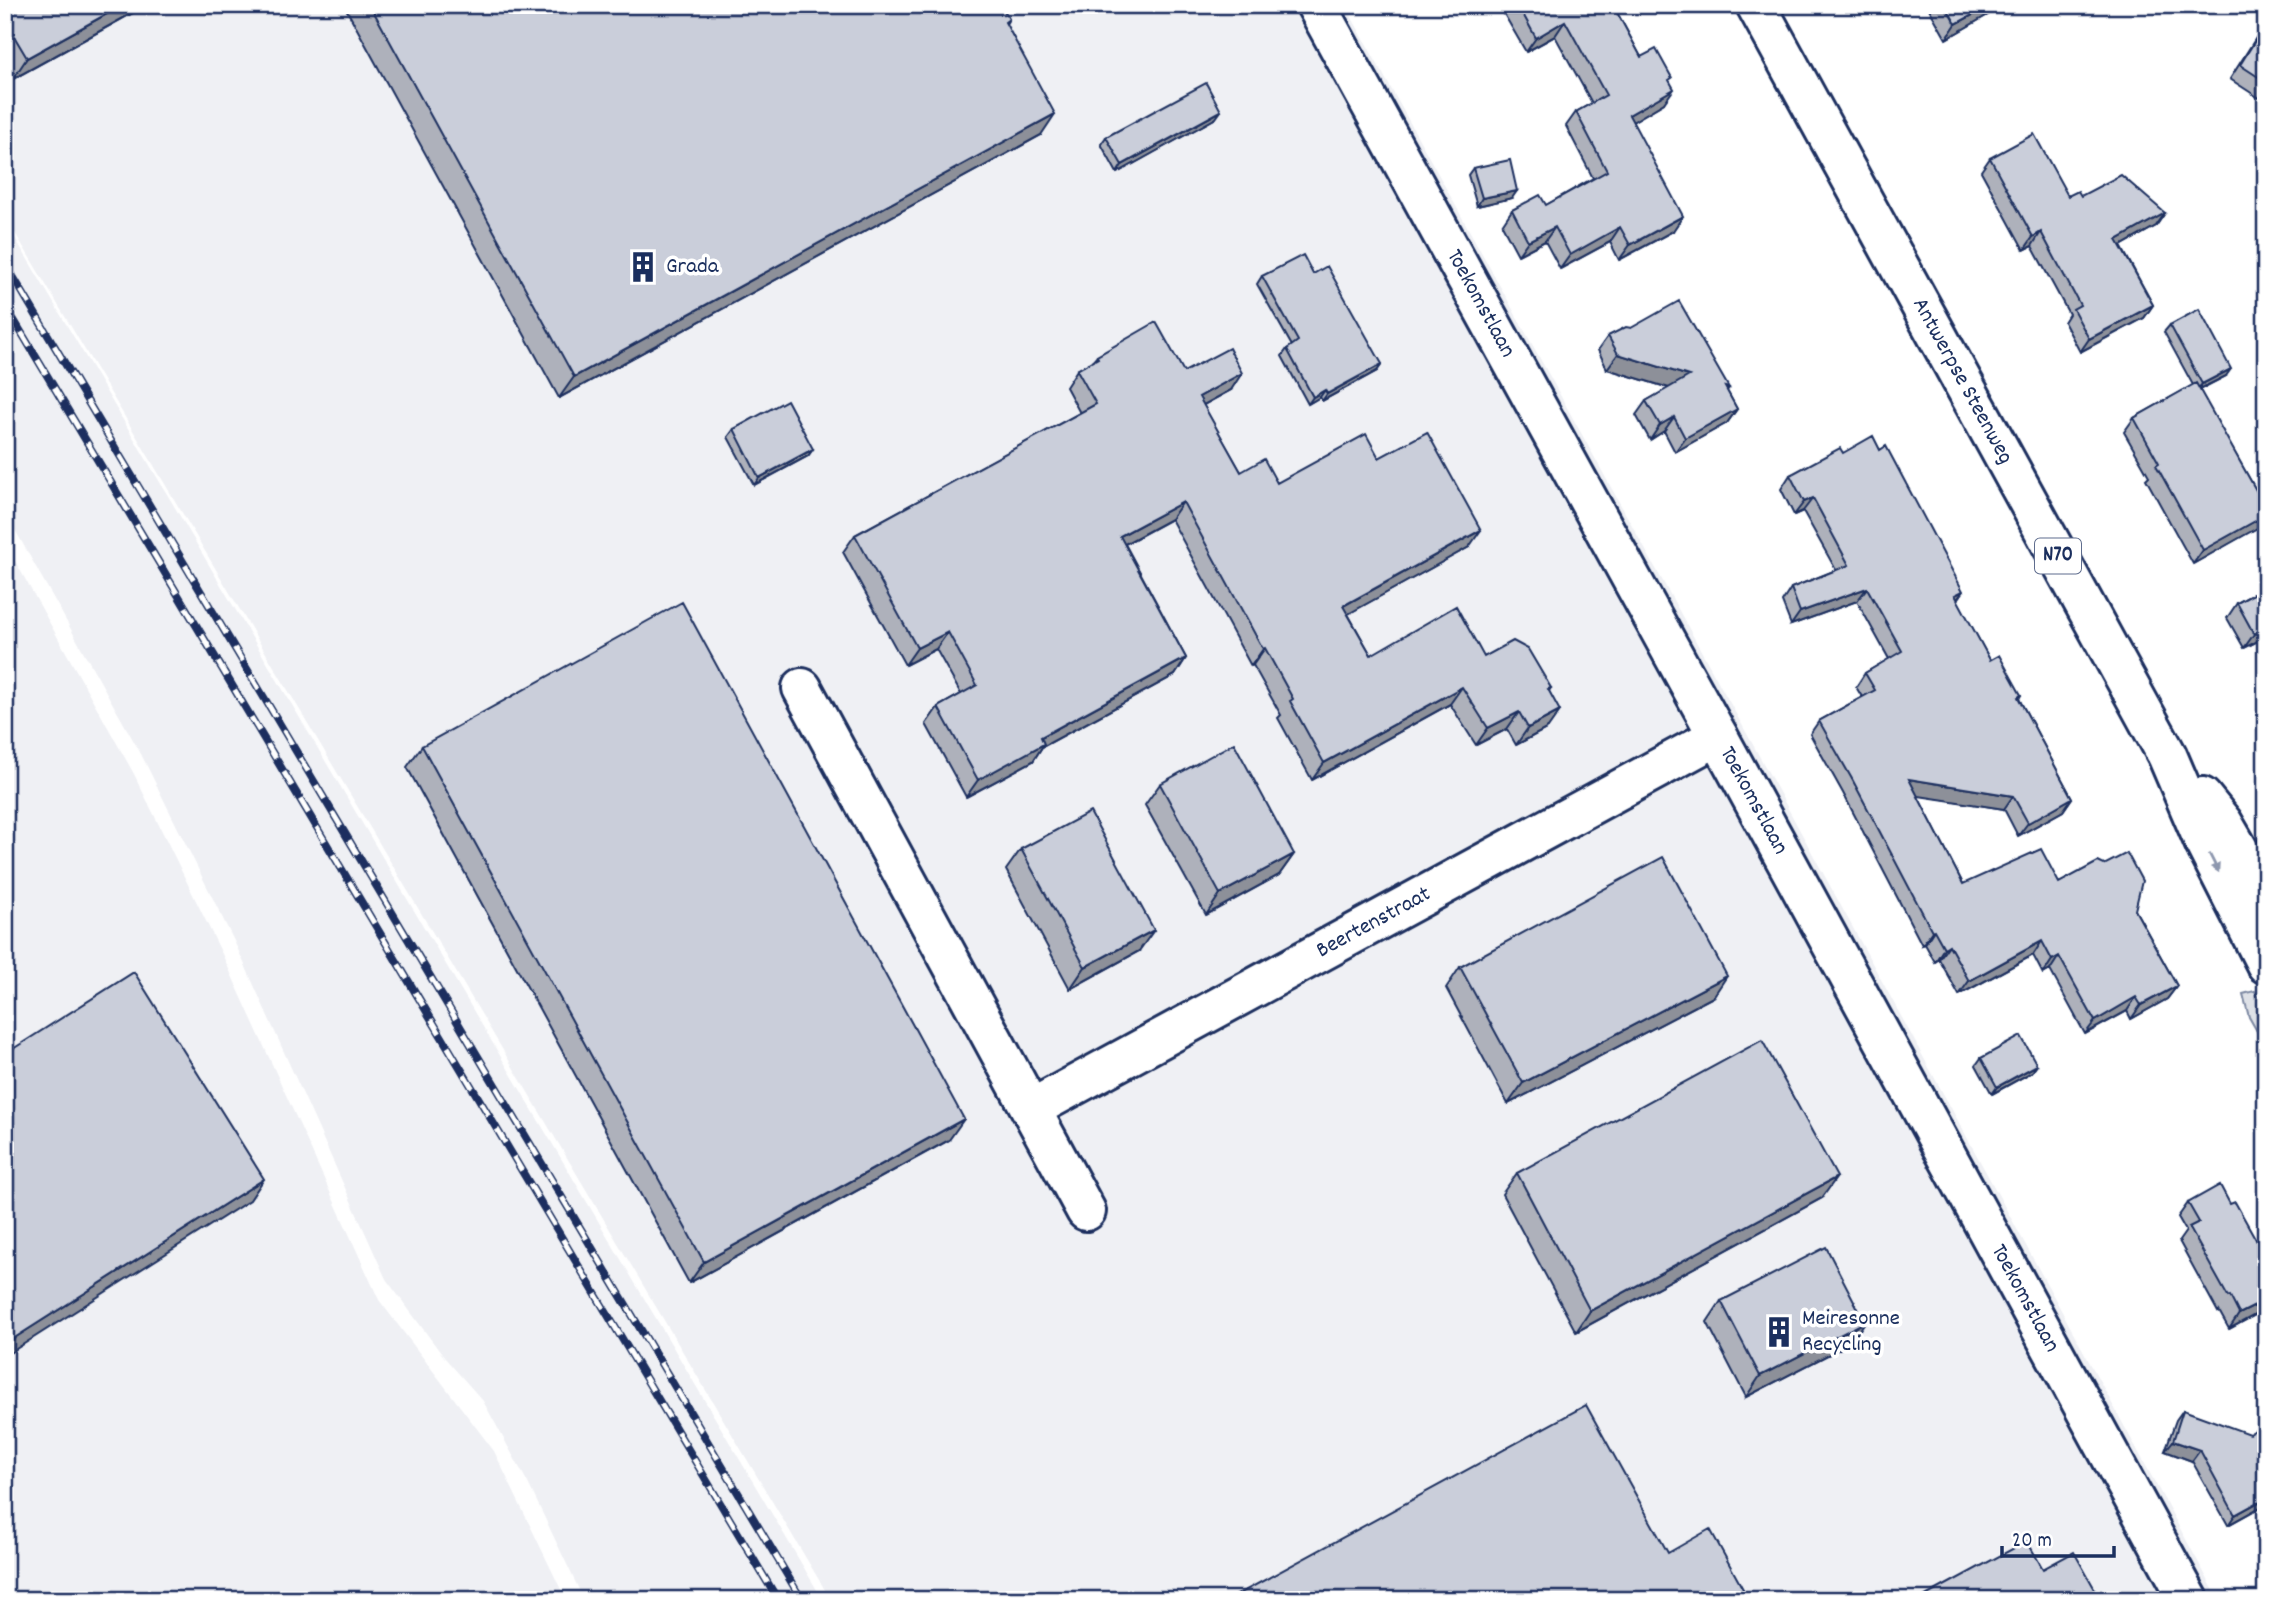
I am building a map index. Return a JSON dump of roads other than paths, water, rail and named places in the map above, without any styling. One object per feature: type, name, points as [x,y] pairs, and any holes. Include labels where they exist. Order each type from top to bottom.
[{"type":"street","name":"Toekomstlaan","points":[[1316,5],[2189,1600]]},
{"type":"street","name":"Antwerpse Steenweg","points":[[1756,5],[2167,755],[2205,844],[2266,964]]},
{"type":"street","points":[[802,688],[1087,1211]]},
{"type":"street","name":"Beertenstraat","points":[[1031,1110],[1718,736]]},
{"type":"street","name":"Antwerpse Steenweg","points":[[2167,755],[2223,823],[2266,897]]},
{"type":"railway","points":[[5,263],[802,1600]]},
{"type":"railway","points":[[5,305],[778,1600]]},
{"type":"place","name":"Grada","points":[[643,267]]},
{"type":"place","name":"Meiresonne Recycling","points":[[1779,1332]]}]
